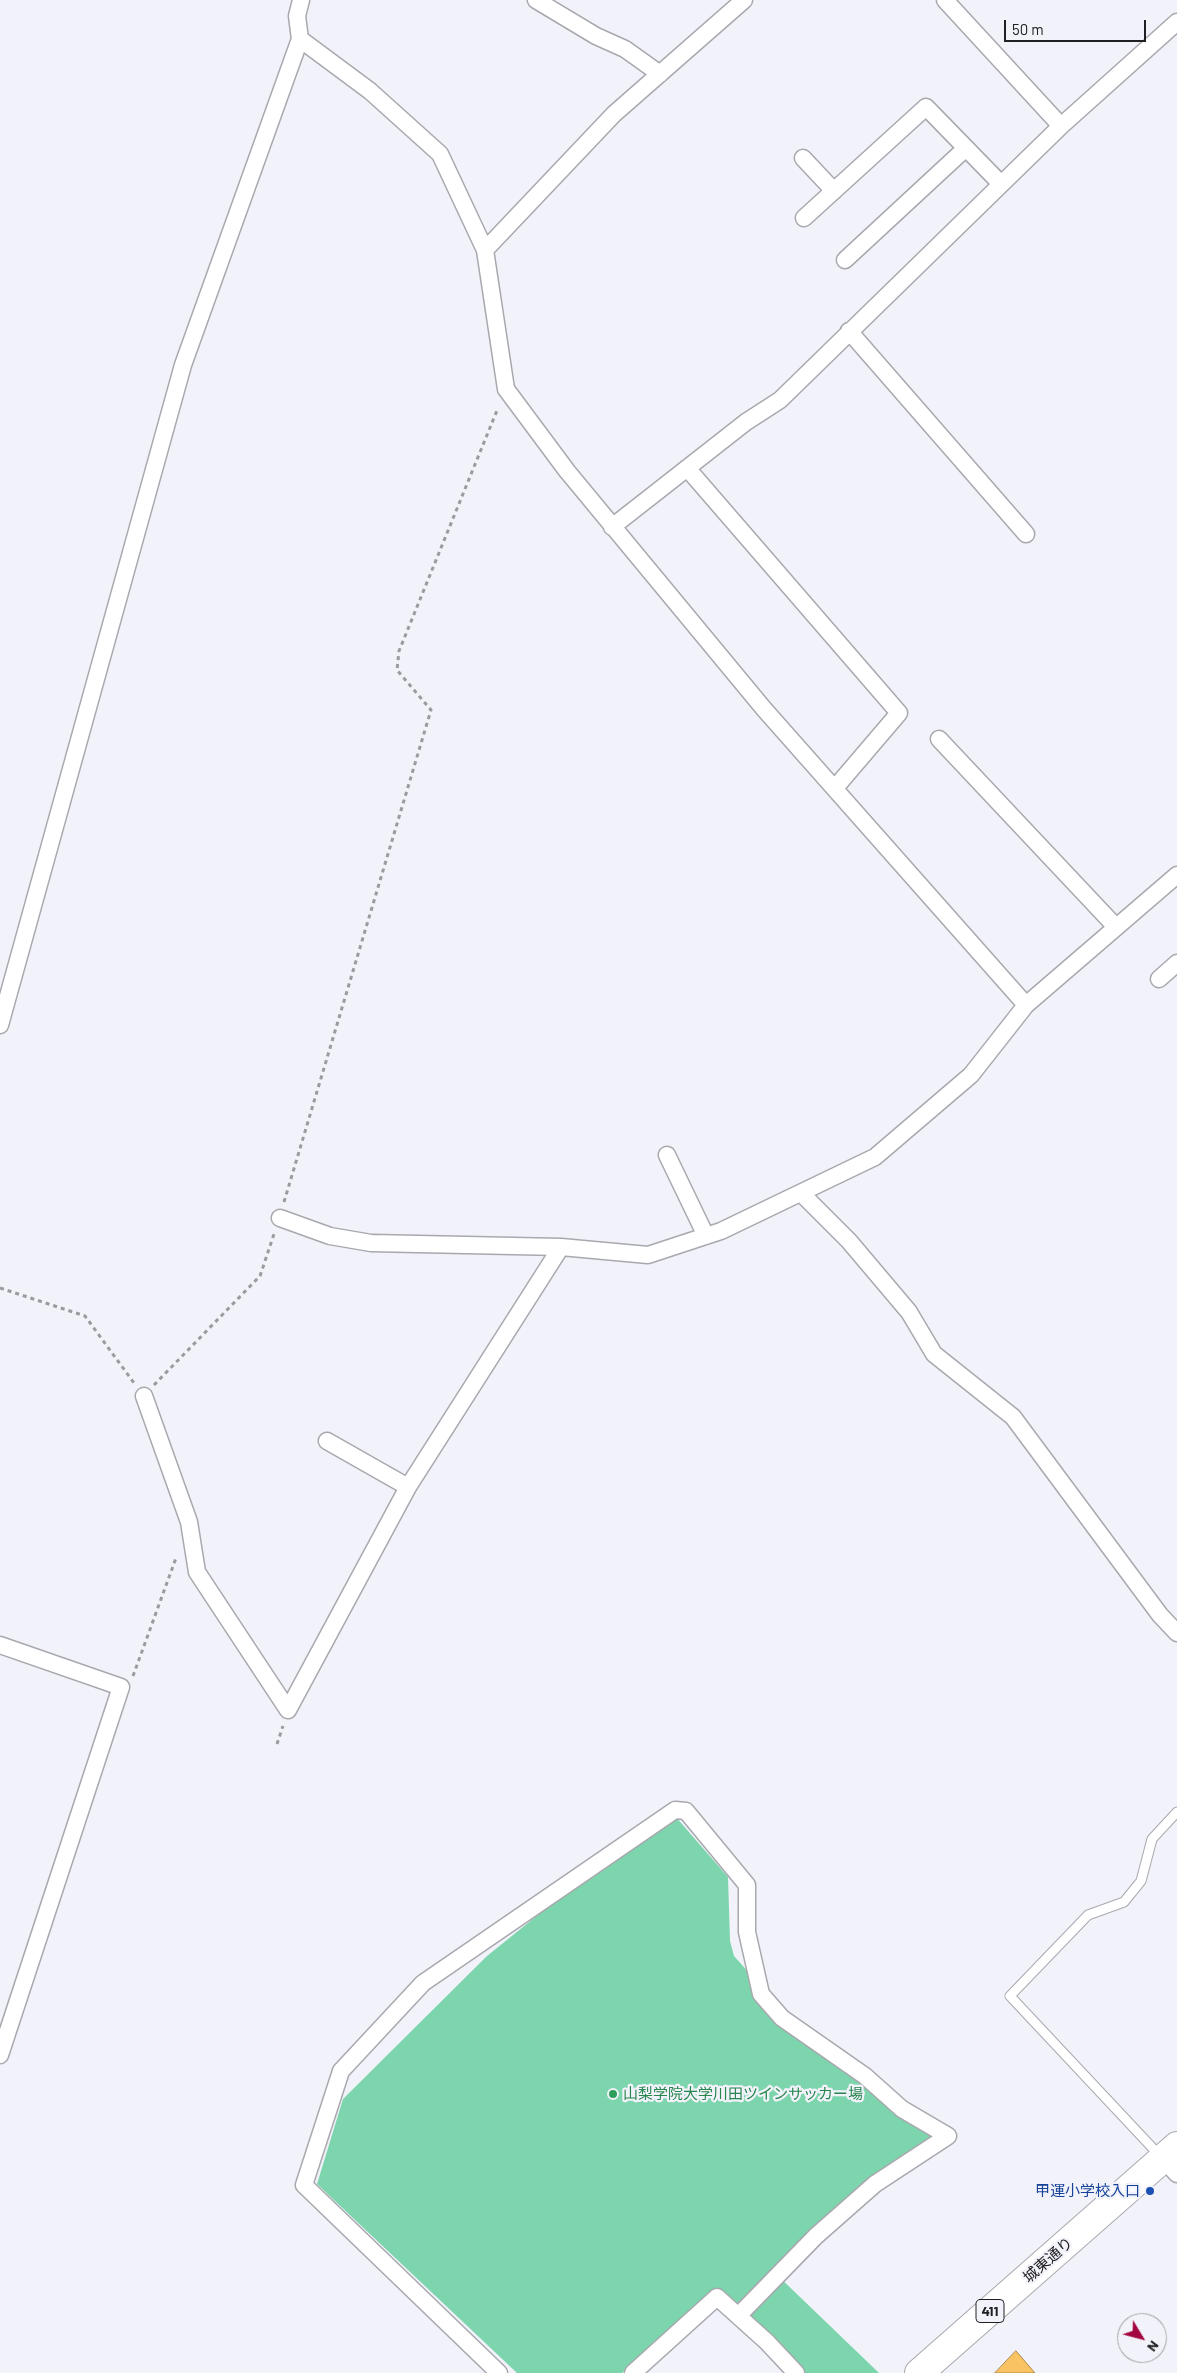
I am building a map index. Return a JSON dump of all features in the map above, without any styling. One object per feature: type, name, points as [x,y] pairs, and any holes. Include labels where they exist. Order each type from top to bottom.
[{"type":"highway","name":"城東通り","points":[[919,2373],[1172,2160]]},
{"type":"street","points":[[0,1025],[183,365],[300,39],[297,16],[301,0]]},
{"type":"street","points":[[536,0],[625,50],[660,74]]},
{"type":"street","points":[[485,250],[614,114],[744,0]]},
{"type":"street","points":[[945,0],[1061,126]]},
{"type":"street","points":[[612,527],[746,422],[780,400],[1061,126],[1177,22]]},
{"type":"street","points":[[300,39],[370,91],[440,154],[485,250],[506,389],[612,527],[764,709],[836,788],[1026,1005]]},
{"type":"street","points":[[804,218],[926,108],[1001,184]]},
{"type":"street","points":[[845,260],[966,148]]},
{"type":"street","points":[[803,158],[834,191]]},
{"type":"street","points":[[849,331],[1026,534]]},
{"type":"street","points":[[687,468],[899,713],[836,788]]},
{"type":"street","points":[[939,739],[1116,927]]},
{"type":"street","points":[[280,1218],[330,1236],[371,1243],[561,1247],[648,1255],[706,1236],[801,1193],[875,1156],[971,1076],[1026,1005],[1177,875]]},
{"type":"street","points":[[1159,978],[1177,963]]},
{"type":"street","points":[[667,1155],[706,1236]]},
{"type":"street","points":[[801,1193],[849,1241],[909,1312],[934,1354],[1013,1417],[1160,1615],[1177,1633]]},
{"type":"street","points":[[144,1396],[189,1522],[197,1572],[288,1710],[408,1487],[561,1247]]},
{"type":"street","points":[[327,1441],[408,1487]]},
{"type":"street","points":[[0,1645],[121,1687],[2,2044]]},
{"type":"street","points":[[499,2373],[304,2184],[341,2071],[423,1983],[675,1810],[686,1811],[747,1885],[746,1932],[761,1994],[782,2018],[865,2076],[902,2109],[948,2136],[868,2191],[816,2236],[738,2316]]},
{"type":"street","points":[[634,2373],[717,2298],[796,2373]]},
{"type":"lane","points":[[1172,2160],[1010,1996],[1088,1915],[1124,1902],[1141,1882],[1152,1839],[1177,1812]]},
{"type":"path","points":[[0,1288],[85,1316],[144,1396],[260,1276],[280,1218],[430,710],[397,670],[399,651],[506,389]]},
{"type":"path","points":[[121,1687],[136,1674],[176,1557]]},
{"type":"green space","name":"山梨学院大学川田ツインサッカー場","points":[[675,1816],[728,1877],[730,1941],[734,1956],[751,1975],[756,1999],[932,2135],[774,2272],[879,2373],[801,2373],[717,2288],[622,2373],[517,2373],[317,2184],[343,2099],[487,1956],[549,1906]]},
{"type":"building","points":[[1016,2351],[1035,2373],[995,2373]]},
{"type":"place","name":"山梨学院大学川田ツインサッカー場","points":[[613,2094]]},
{"type":"place","name":"甲運小学校入口","points":[[1150,2191]]}]
